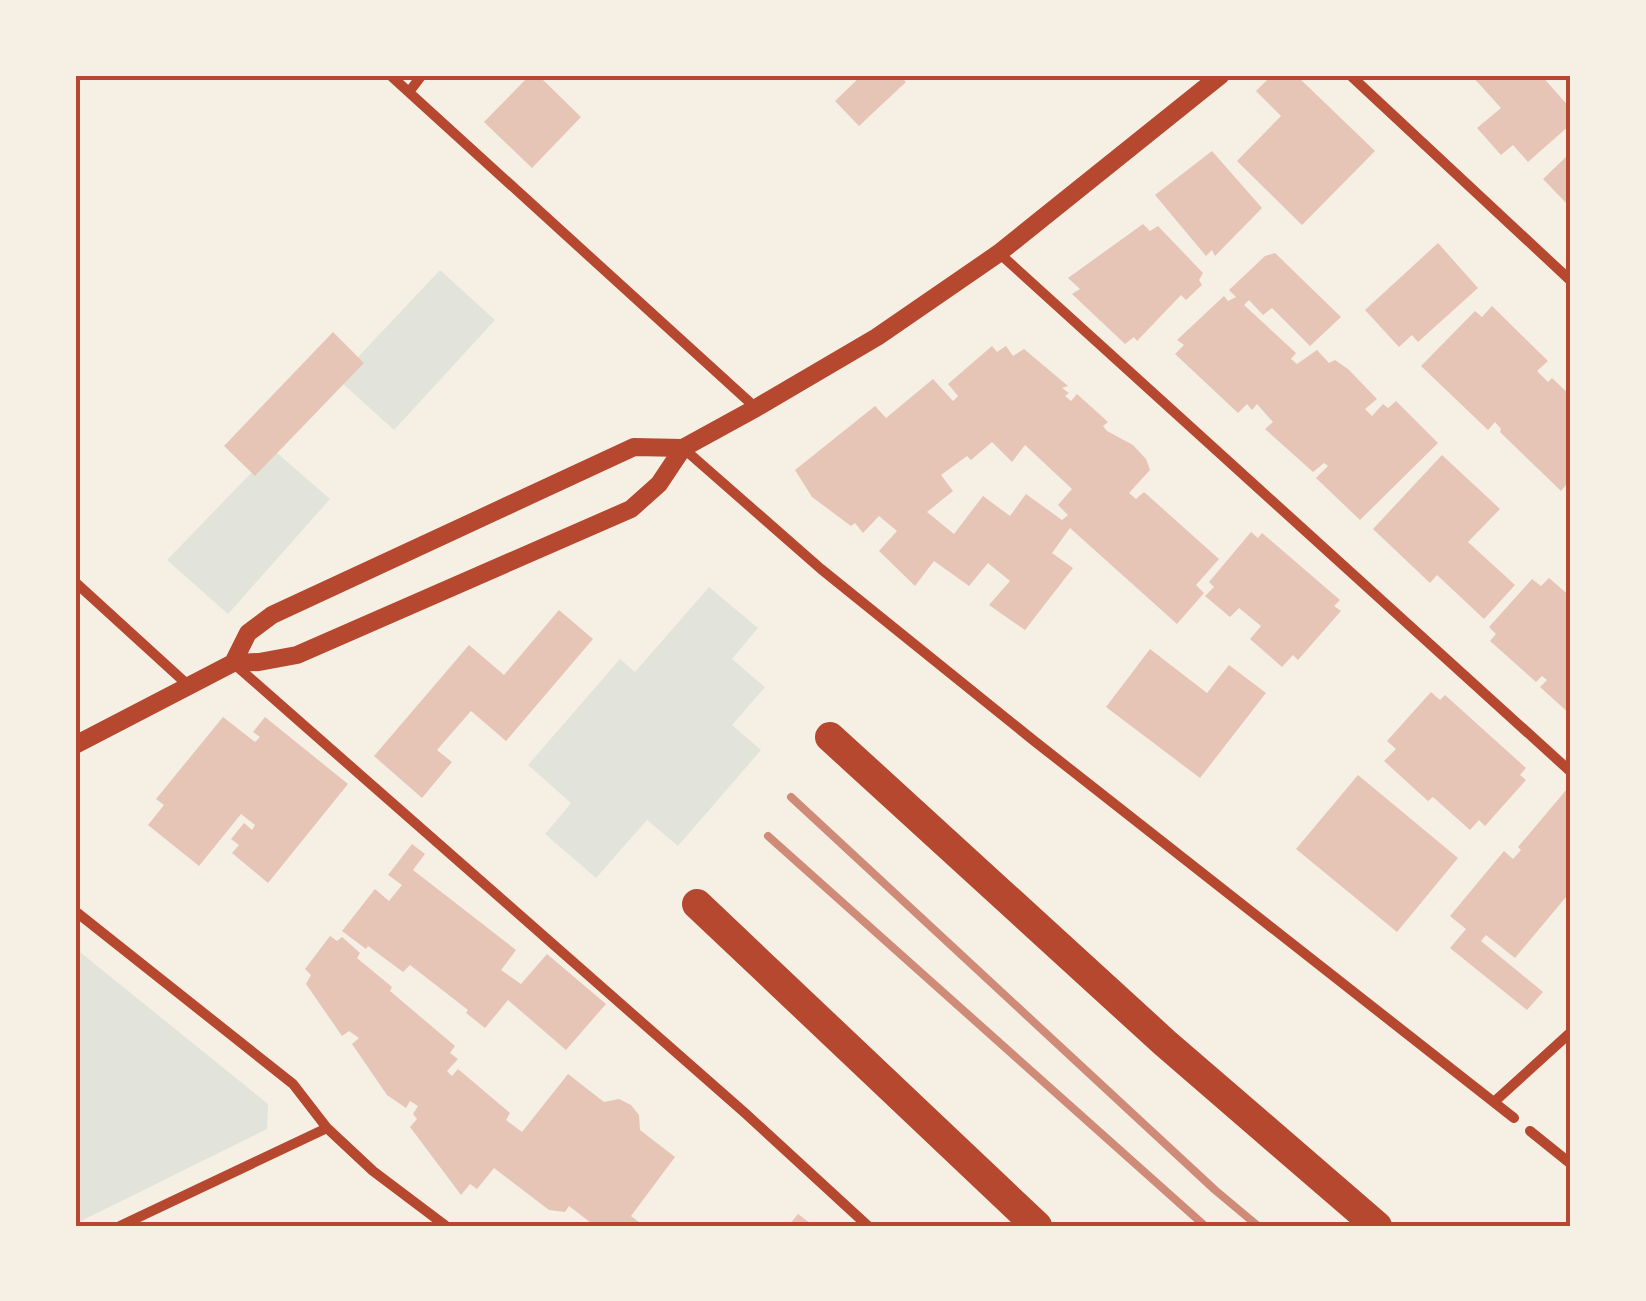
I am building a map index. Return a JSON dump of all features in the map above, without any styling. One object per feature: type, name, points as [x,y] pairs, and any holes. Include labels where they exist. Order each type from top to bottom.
[{"type":"highway","points":[[830,737],[1166,1042],[1378,1226]]},
{"type":"highway","points":[[696,904],[1037,1226]]},
{"type":"highway","points":[[1339,1193],[1400,1226]]},
{"type":"street","points":[[390,75],[756,408]]},
{"type":"street","points":[[409,92],[422,75]]},
{"type":"street","points":[[75,745],[233,663],[297,655],[631,509],[659,484],[682,448],[877,336],[999,253],[1221,75]]},
{"type":"street","points":[[1350,75],[1571,281]]},
{"type":"street","points":[[999,253],[1571,772]]},
{"type":"street","points":[[233,663],[248,633],[272,615],[634,447],[682,448],[821,569],[1033,740],[1514,1118]]},
{"type":"street","points":[[75,582],[190,687]]},
{"type":"street","points":[[233,663],[868,1226]]},
{"type":"street","points":[[75,911],[292,1084],[327,1128],[373,1172],[446,1226]]},
{"type":"street","points":[[1494,1102],[1571,1032]]},
{"type":"street","points":[[120,1226],[327,1128]]},
{"type":"street","points":[[1530,1131],[1571,1164]]},
{"type":"shaded area","points":[[440,270],[495,320],[394,430],[343,384],[364,363],[358,357]]},
{"type":"shaded area","points":[[277,453],[330,499],[228,614],[167,560],[251,473],[256,475]]},
{"type":"shaded area","points":[[709,587],[758,628],[732,659],[765,687],[732,725],[761,750],[678,846],[647,820],[596,878],[545,834],[571,803],[528,765],[620,659],[635,672]]},
{"type":"shaded area","points":[[75,948],[268,1104],[267,1129],[75,1224]]},
{"type":"building","points":[[530,75],[538,75],[581,117],[532,168],[484,122]]},
{"type":"building","points":[[862,75],[899,75],[906,82],[859,126],[835,101]]},
{"type":"building","points":[[1272,75],[1296,75],[1375,151],[1302,225],[1237,161],[1281,116],[1256,91]]},
{"type":"building","points":[[1471,75],[1541,75],[1571,109],[1571,124],[1528,162],[1513,145],[1501,155],[1477,128],[1501,108]]},
{"type":"building","points":[[1571,148],[1571,208],[1543,179]]},
{"type":"building","points":[[1212,151],[1262,208],[1215,256],[1212,250],[1206,256],[1155,195]]},
{"type":"building","points":[[1143,224],[1150,231],[1158,226],[1203,273],[1199,280],[1202,285],[1186,300],[1181,295],[1137,341],[1134,337],[1125,344],[1072,294],[1080,289],[1068,278]]},
{"type":"building","points":[[1438,243],[1478,288],[1418,342],[1412,335],[1399,347],[1365,310]]},
{"type":"building","points":[[1275,253],[1341,317],[1310,346],[1272,308],[1263,315],[1249,300],[1244,305],[1296,353],[1291,359],[1297,364],[1317,350],[1329,363],[1335,360],[1377,399],[1365,409],[1372,416],[1383,404],[1388,408],[1396,401],[1438,443],[1360,520],[1316,478],[1328,466],[1324,463],[1313,472],[1265,429],[1273,422],[1257,404],[1252,410],[1247,404],[1238,413],[1175,354],[1184,345],[1177,340],[1224,296],[1228,301],[1236,297],[1229,290],[1265,256]]},
{"type":"building","points":[[1492,306],[1548,361],[1537,371],[1548,382],[1552,378],[1571,396],[1571,491],[1566,485],[1561,491],[1500,432],[1495,422],[1488,430],[1421,366],[1475,311],[1482,317]]},
{"type":"building","points":[[333,332],[364,363],[255,476],[224,446]]},
{"type":"building","points":[[992,346],[997,352],[1006,346],[1013,356],[1024,349],[1068,386],[1062,388],[1069,393],[1065,396],[1071,401],[1077,394],[1108,422],[1103,426],[1107,431],[1133,445],[1150,470],[1129,493],[1136,499],[1144,492],[1219,559],[1196,585],[1204,593],[1177,624],[1070,528],[1052,553],[1073,568],[1025,630],[989,605],[1010,581],[988,563],[969,586],[934,561],[915,586],[879,551],[897,531],[879,516],[863,533],[855,523],[851,526],[812,497],[795,470],[875,406],[886,418],[933,379],[953,401],[958,396],[948,384]],"holes":[[[992,442],[1012,462],[1025,445],[1072,489],[1058,505],[1068,515],[1062,520],[1026,494],[1010,516],[983,496],[954,534],[927,512],[953,491],[941,475],[967,456],[971,460]]]},
{"type":"building","points":[[1442,455],[1500,509],[1468,542],[1515,585],[1484,619],[1437,575],[1430,583],[1373,529]]},
{"type":"building","points":[[1251,532],[1258,538],[1262,533],[1340,600],[1334,606],[1341,611],[1298,660],[1293,655],[1282,667],[1250,639],[1261,626],[1239,608],[1230,617],[1205,596],[1214,587],[1209,582]]},
{"type":"building","points":[[1549,578],[1571,597],[1571,715],[1540,687],[1547,680],[1542,676],[1536,682],[1490,641],[1496,634],[1489,627],[1532,579],[1541,586]]},
{"type":"building","points":[[559,610],[593,639],[506,741],[471,711],[437,750],[452,762],[422,798],[374,756],[469,645],[504,675]]},
{"type":"building","points":[[1150,649],[1207,693],[1229,665],[1266,693],[1200,778],[1106,707]]},
{"type":"building","points":[[1431,692],[1440,700],[1445,695],[1526,768],[1520,775],[1526,780],[1485,826],[1479,820],[1470,830],[1433,797],[1428,801],[1384,761],[1396,749],[1387,741]]},
{"type":"building","points":[[223,717],[255,742],[260,737],[253,732],[265,717],[348,784],[268,883],[232,853],[239,845],[231,839],[244,823],[252,830],[255,825],[241,814],[199,866],[148,825],[164,805],[156,799]]},
{"type":"building","points":[[1358,775],[1458,858],[1397,932],[1296,849]]},
{"type":"building","points":[[1567,789],[1571,792],[1571,891],[1515,958],[1486,935],[1481,941],[1543,992],[1527,1010],[1450,948],[1466,929],[1450,916],[1504,851],[1513,859],[1521,850],[1518,847]]},
{"type":"building","points":[[412,844],[425,854],[413,870],[516,950],[501,970],[521,984],[547,954],[606,1004],[566,1050],[508,1000],[485,1028],[410,965],[403,972],[342,931],[375,889],[389,901],[402,885],[388,875]]},
{"type":"building","points":[[330,936],[337,941],[342,937],[360,953],[357,958],[392,987],[390,991],[455,1046],[450,1053],[458,1059],[447,1071],[452,1076],[458,1069],[510,1113],[506,1120],[522,1132],[568,1074],[604,1102],[619,1099],[631,1105],[639,1115],[640,1130],[675,1157],[631,1216],[644,1226],[595,1226],[569,1206],[565,1212],[549,1210],[494,1168],[477,1189],[470,1184],[461,1195],[410,1127],[417,1119],[413,1114],[418,1106],[410,1101],[406,1108],[387,1095],[352,1044],[359,1038],[349,1031],[342,1036],[306,984],[311,975],[305,969]]},
{"type":"building","points":[[798,1214],[814,1226],[788,1226]]},
{"type":"railway","points":[[791,797],[1258,1226]]},
{"type":"railway","points":[[768,836],[1205,1226]]}]
